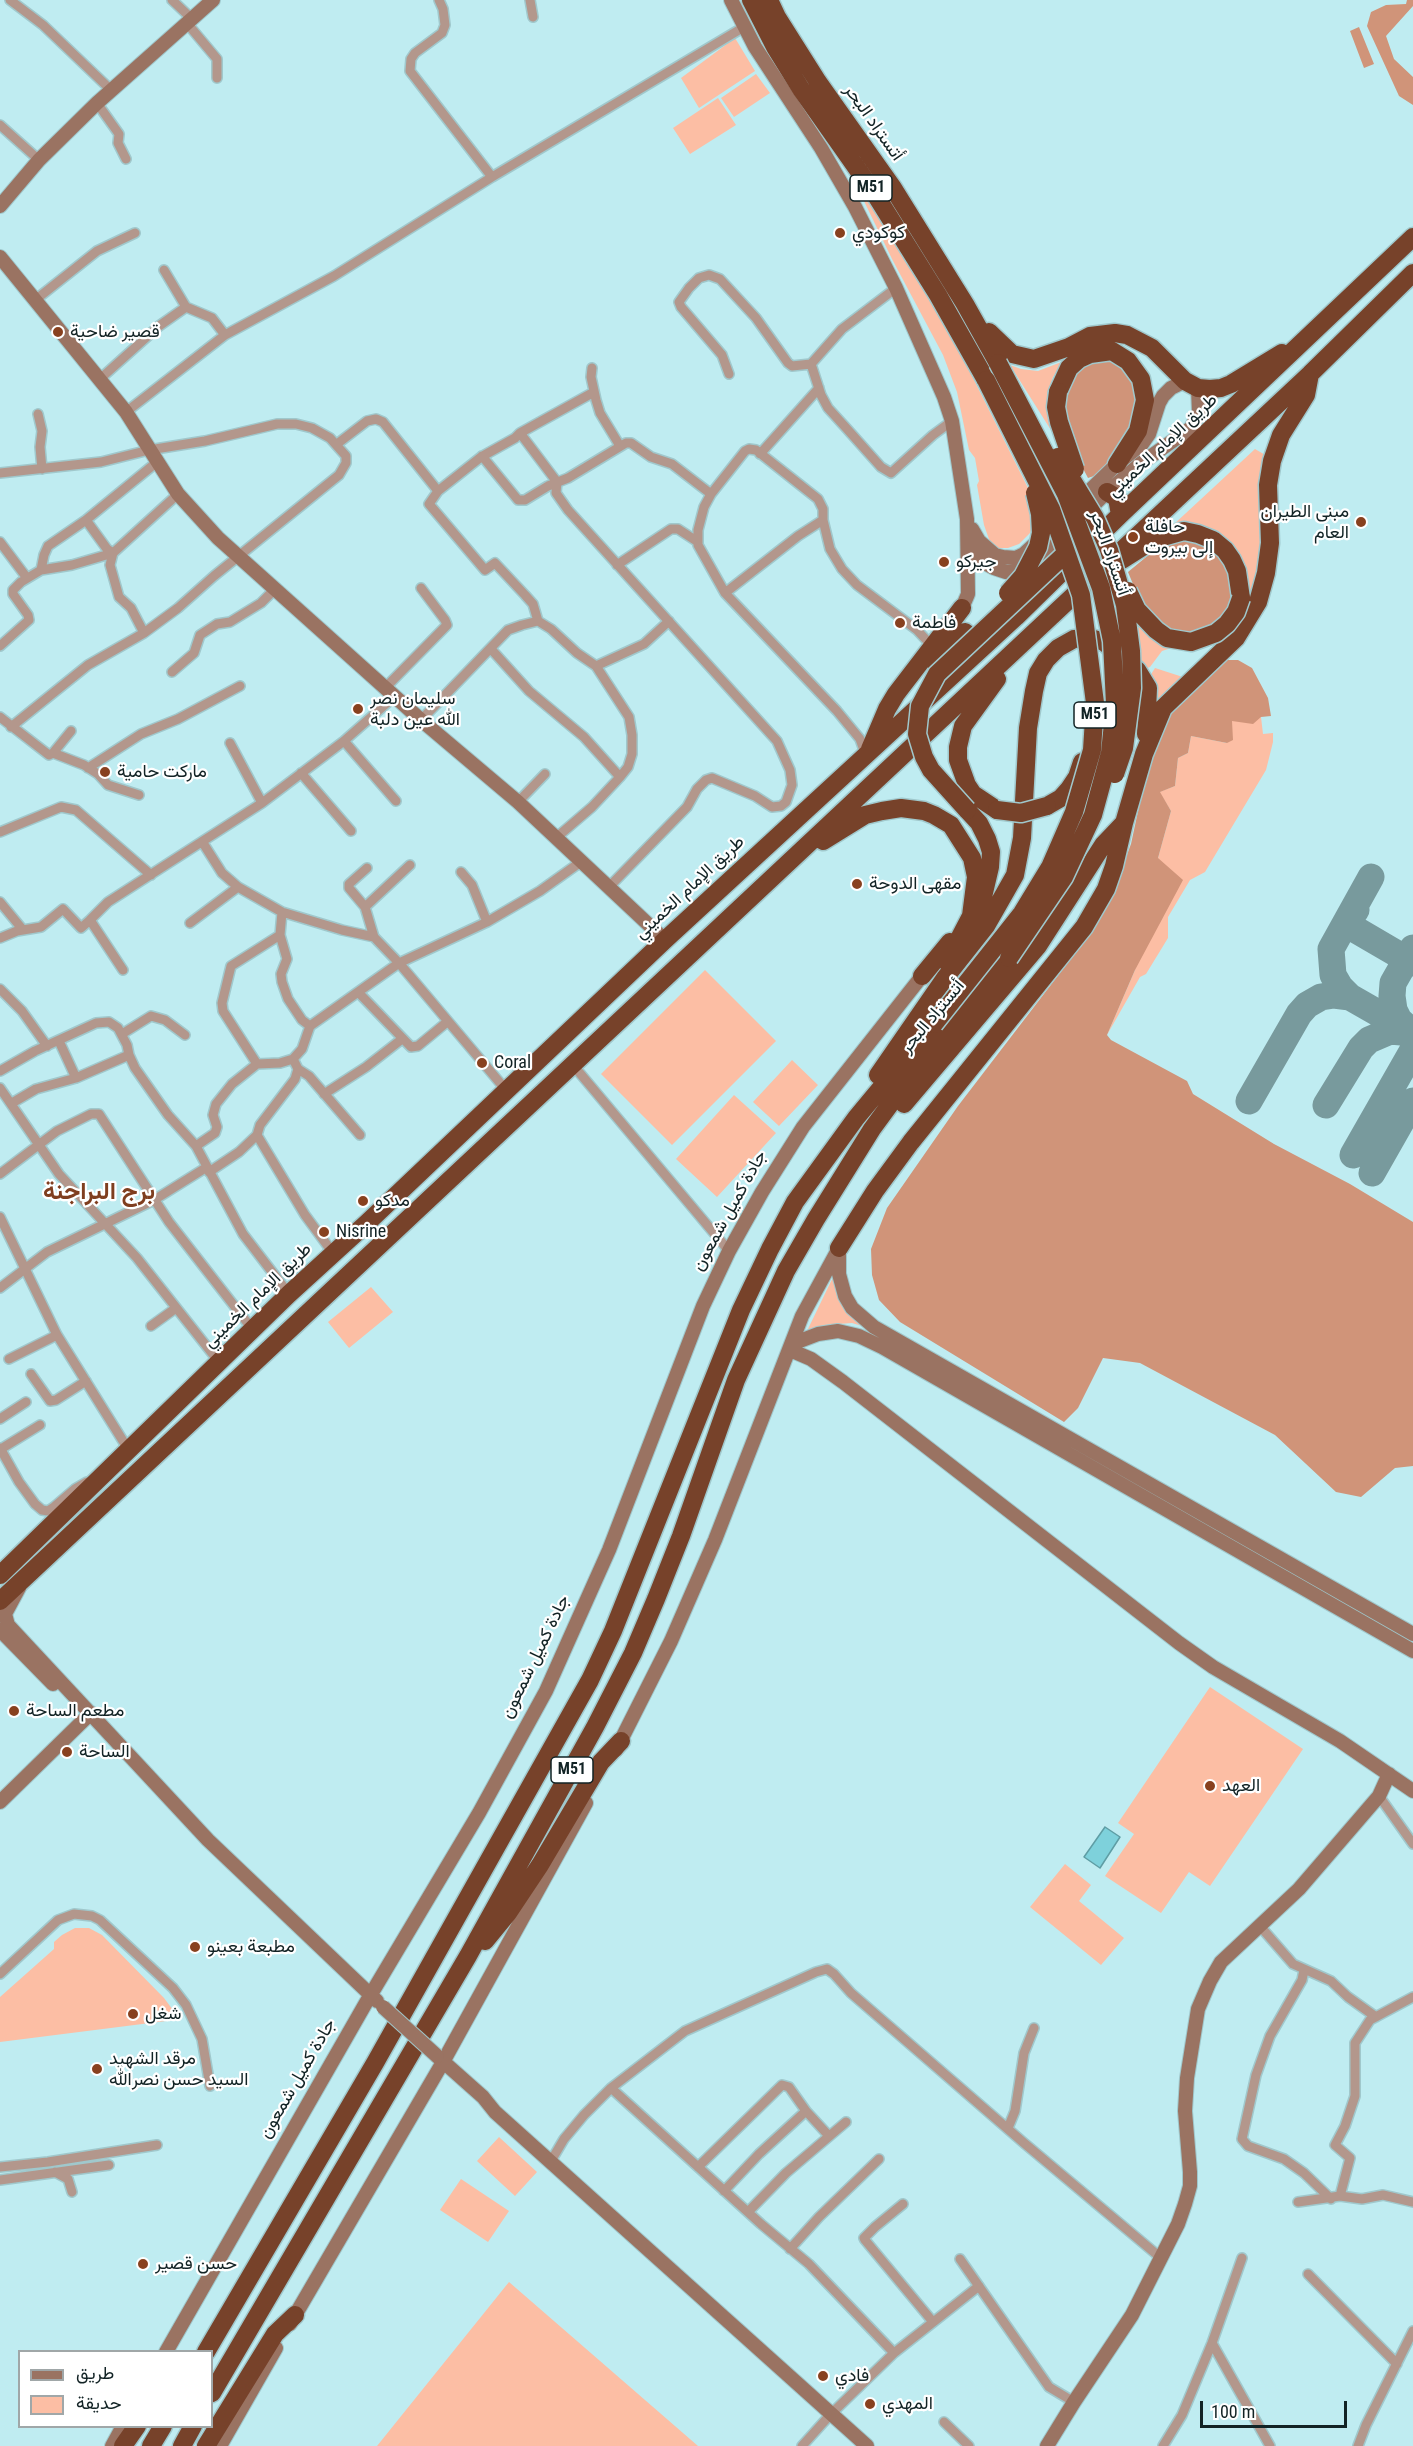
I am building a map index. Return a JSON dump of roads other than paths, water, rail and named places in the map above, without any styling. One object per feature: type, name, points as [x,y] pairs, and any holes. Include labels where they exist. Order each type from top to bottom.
[{"type":"highway","name":"أتستراد البحر","points":[[751,0],[775,47],[801,90],[875,194],[938,295],[986,380],[1051,509],[1081,595],[1095,703],[1092,750],[1074,812],[1050,867],[1022,913],[856,1118]]},
{"type":"highway","name":"أتستراد البحر","points":[[769,0],[818,82],[893,188],[965,304],[998,363],[1065,494],[1091,560],[1109,617],[1112,641],[1115,704],[1110,753],[1094,815],[1064,878],[1009,958],[908,1080],[872,1129]]},
{"type":"highway","name":"طريق الإمام الخميني","points":[[0,1575],[289,1294],[380,1211],[665,940],[1016,617],[1412,238]]},
{"type":"highway","points":[[0,1601],[360,1266],[664,976],[724,925],[802,849],[1310,374],[1413,273]]},
{"type":"highway","points":[[965,304],[1012,354],[1034,359],[1040,358],[1090,336],[1115,333],[1144,342],[1192,384],[1221,388],[1232,384],[1268,359],[1303,342]]},
{"type":"highway","points":[[1088,643],[1088,709],[1083,757],[1077,777],[1061,798],[1047,806],[1021,813],[997,810],[973,794],[967,785],[957,760],[957,747],[963,726],[974,708],[1032,633],[1059,619],[1122,560],[1152,542],[1184,531],[1213,540],[1225,550],[1238,571],[1241,598],[1236,612],[1227,624],[1216,633],[1191,642],[1167,638],[1147,622],[1137,609],[1109,550],[1071,460],[1056,407],[1058,392],[1069,368],[1079,359],[1090,354],[1112,351],[1128,361],[1141,379],[1145,400],[1138,431],[1117,464]]},
{"type":"highway","points":[[839,1248],[875,1191],[911,1142],[1084,927],[1106,889],[1144,754],[1163,708],[1236,638],[1258,602],[1266,573],[1270,543],[1268,485],[1272,461],[1281,435],[1306,394],[1310,374]]},
{"type":"highway","points":[[867,754],[915,683],[936,657],[1012,589],[1023,576],[1038,547],[1041,533],[1036,496],[1003,414]]},
{"type":"highway","points":[[1027,419],[1052,446],[1095,518]]},
{"type":"highway","points":[[1107,492],[1117,498],[1120,515]]},
{"type":"highway","points":[[945,978],[946,965],[983,897],[988,883],[991,852],[979,823],[931,770],[924,757],[917,734],[920,705],[937,674],[1063,556],[1090,544]]},
{"type":"highway","points":[[1064,878],[1098,822],[1124,748],[1130,714],[1132,688],[1128,628],[1125,605],[1109,550]]},
{"type":"highway","points":[[867,754],[887,710],[962,608]]},
{"type":"highway","points":[[856,1118],[875,1079],[945,978],[986,926],[1015,875],[1022,838],[1028,728],[1034,690],[1038,673],[1046,660],[1058,648],[1074,639],[1091,638],[1104,642],[1137,670],[1148,688],[1149,706],[1144,754]]},
{"type":"highway","points":[[841,777],[848,775],[857,780],[860,785],[859,796]]},
{"type":"highway","points":[[802,849],[819,843],[865,815],[901,808],[924,811],[951,825],[972,858],[976,877],[969,921],[922,976]]},
{"type":"highway","points":[[872,1129],[904,1103],[1019,970],[1038,946],[1103,845],[1124,823]]},
{"type":"highway","name":"M51","points":[[207,2350],[375,2063],[590,1680],[613,1631],[741,1310],[795,1202],[856,1118]]},
{"type":"highway","name":"M51","points":[[214,2388],[468,1956],[568,1778],[633,1653],[681,1536],[736,1380],[761,1324],[816,1219],[872,1129]]},
{"type":"highway","points":[[380,1211],[375,1220],[375,1230],[382,1235],[397,1230]]},
{"type":"highway","points":[[338,1250],[354,1243],[361,1246],[364,1254],[360,1266]]},
{"type":"highway","points":[[468,1956],[495,1930],[508,1913],[540,1865],[596,1769],[606,1755],[621,1741]]},
{"type":"highway","points":[[194,2350],[249,2276]]},
{"type":"highway","points":[[206,2446],[275,2334],[296,2315]]},
{"type":"highway","points":[[123,2446],[136,2428]]},
{"type":"highway","points":[[151,2446],[162,2428]]},
{"type":"highway","points":[[182,2446],[192,2428]]},
{"type":"street","points":[[10,0],[44,25],[111,90]]},
{"type":"street","points":[[172,0],[188,20],[194,35],[217,59],[217,78]]},
{"type":"street","points":[[0,206],[39,160],[97,103],[213,0]]},
{"type":"street","points":[[439,0],[443,9],[445,26],[442,33],[415,53],[410,63],[410,71],[492,177]]},
{"type":"street","points":[[530,0],[533,17]]},
{"type":"street","points":[[731,0],[744,27],[821,148],[855,207],[931,364],[952,421],[967,519],[968,594],[962,608]]},
{"type":"street","points":[[126,412],[225,335],[334,276],[492,177],[744,27]]},
{"type":"street","points":[[97,103],[119,134],[118,143],[126,159]]},
{"type":"street","points":[[0,125],[39,160]]},
{"type":"street","points":[[34,301],[97,251],[135,233]]},
{"type":"street","points":[[0,256],[34,301],[126,412],[178,494],[237,558],[518,802],[665,940]]},
{"type":"street","points":[[164,270],[186,307],[212,318],[225,335]]},
{"type":"street","points":[[729,374],[722,356],[681,307],[681,296],[699,278],[708,275],[720,279],[756,318],[792,366],[811,364],[842,329],[896,288]]},
{"type":"street","points":[[100,379],[159,326],[186,307]]},
{"type":"street","points":[[811,364],[828,408],[887,472],[895,471],[933,435],[952,421]]},
{"type":"street","points":[[592,368],[591,377],[600,413],[620,446]]},
{"type":"street","points":[[967,519],[979,541],[995,555],[1016,558],[1024,554],[1117,464],[1142,444],[1149,434],[1163,396],[1171,388],[1192,384],[1199,413],[1191,428],[1140,464],[1107,492],[1033,564],[1024,570],[1006,572],[994,568],[983,562],[967,536]]},
{"type":"street","points":[[760,454],[819,388]]},
{"type":"street","points":[[557,837],[592,807],[628,767],[632,754],[629,717],[596,666],[538,621],[533,604],[495,562],[485,570],[429,504],[438,491],[482,456],[594,392]]},
{"type":"street","points":[[38,414],[42,430],[40,447],[42,469]]},
{"type":"street","points":[[337,444],[367,421],[376,419],[383,423],[438,491]]},
{"type":"street","points":[[0,473],[153,456],[277,424],[296,424],[312,428],[330,438],[346,456],[346,463],[339,475],[178,608],[144,633],[88,665],[11,727]]},
{"type":"street","points":[[520,433],[557,482],[556,493],[561,501],[616,565],[777,741],[790,770],[792,785],[786,802],[781,806],[772,807],[755,796],[712,778],[706,780],[697,789],[687,807],[609,887]]},
{"type":"street","points":[[482,456],[518,500],[525,500],[568,478],[620,446],[631,443],[651,458],[672,464],[711,494]]},
{"type":"street","points":[[698,542],[699,521],[711,494],[745,451],[753,449],[818,499],[823,509],[823,520],[830,549],[842,569],[857,585],[917,630],[933,647]]},
{"type":"street","points":[[41,570],[48,546],[86,520],[153,456]]},
{"type":"street","points":[[0,646],[29,620],[13,594],[13,590],[27,578],[41,570],[113,553],[178,494]]},
{"type":"street","points":[[86,520],[107,549],[113,553]]},
{"type":"street","points":[[725,593],[798,536],[823,520]]},
{"type":"street","points":[[616,565],[671,529],[678,529],[698,542],[725,593],[837,711],[860,739],[867,754]]},
{"type":"street","points":[[0,542],[27,578]]},
{"type":"street","points":[[113,553],[110,565],[119,597],[131,608],[144,633]]},
{"type":"street","points":[[0,938],[41,927],[63,909],[81,928],[108,902],[262,803],[344,741],[447,625],[421,588]]},
{"type":"street","points":[[172,672],[194,654],[200,635],[217,624],[230,622],[261,603],[274,590]]},
{"type":"street","points":[[421,720],[508,630],[538,621]]},
{"type":"street","points":[[596,666],[644,644],[669,621]]},
{"type":"street","points":[[490,649],[529,690],[584,737],[620,777]]},
{"type":"street","points":[[88,768],[141,734],[178,719],[240,686]]},
{"type":"street","points":[[0,717],[45,753],[74,759],[108,785],[139,795]]},
{"type":"street","points":[[53,753],[71,731]]},
{"type":"street","points":[[344,741],[396,801]]},
{"type":"street","points":[[230,743],[262,803]]},
{"type":"street","points":[[300,773],[351,831]]},
{"type":"street","points":[[518,802],[545,774]]},
{"type":"street","points":[[0,832],[61,807],[76,810],[151,875]]},
{"type":"street","points":[[203,843],[222,873],[238,887],[282,912],[374,937]]},
{"type":"street","points":[[196,1146],[216,1130],[214,1111],[224,1092],[250,1067],[293,1059],[302,1049],[310,1026],[399,963],[488,922],[555,881],[582,861]]},
{"type":"street","points":[[365,907],[410,865]]},
{"type":"street","points":[[367,868],[349,884],[349,888],[365,907],[374,937],[399,963],[506,1090]]},
{"type":"street","points":[[461,872],[472,885],[488,922]]},
{"type":"street","points":[[190,923],[238,887]]},
{"type":"street","points":[[0,902],[23,930]]},
{"type":"street","points":[[282,912],[280,935],[287,959],[281,974],[282,982],[288,999],[302,1020],[310,1026]]},
{"type":"street","points":[[90,920],[123,970]]},
{"type":"street","points":[[257,1064],[223,1011],[224,996],[231,966],[280,935]]},
{"type":"street","name":"جادة كميل شمعون","points":[[167,2350],[368,1999],[479,1813],[546,1691],[609,1550],[703,1306],[729,1251],[762,1192],[803,1127],[922,976]]},
{"type":"street","points":[[0,989],[22,1011],[47,1046]]},
{"type":"street","points":[[358,992],[407,1045],[414,1048],[447,1022]]},
{"type":"street","points":[[122,1034],[151,1016],[165,1020],[185,1035]]},
{"type":"street","points":[[0,1071],[79,1030],[104,1021],[118,1028],[135,1068],[168,1115],[196,1146],[243,1234],[289,1294]]},
{"type":"street","points":[[324,1094],[359,1072],[402,1039]]},
{"type":"street","points":[[59,1041],[76,1078]]},
{"type":"street","points":[[12,1103],[36,1089],[76,1078],[129,1055]]},
{"type":"street","points":[[293,1059],[298,1069],[305,1072],[360,1135]]},
{"type":"street","points":[[573,1065],[729,1251]]},
{"type":"street","points":[[0,1288],[48,1252],[154,1200],[239,1152],[257,1135],[260,1125],[293,1084],[298,1069]]},
{"type":"street","points":[[0,1088],[58,1174],[137,1258],[219,1362]]},
{"type":"street","points":[[0,1174],[57,1131],[97,1113],[111,1131],[154,1200],[253,1330]]},
{"type":"street","points":[[257,1135],[305,1215],[338,1250]]},
{"type":"street","points":[[0,1217],[57,1335],[128,1449]]},
{"type":"street","points":[[220,2446],[621,1741],[671,1641],[714,1540],[802,1316],[839,1248]]},
{"type":"street","points":[[839,1248],[839,1274],[845,1296],[856,1312],[874,1327],[1413,1634]]},
{"type":"street","points":[[151,1326],[176,1308]]},
{"type":"street","points":[[791,1347],[818,1334],[838,1332],[859,1336],[882,1347],[1413,1651]]},
{"type":"street","points":[[9,1359],[57,1335]]},
{"type":"street","points":[[791,1347],[843,1382],[1179,1643],[1213,1667],[1341,1741],[1413,1791]]},
{"type":"street","points":[[30,1374],[43,1395],[50,1401],[86,1381]]},
{"type":"street","points":[[0,1419],[26,1402]]},
{"type":"street","points":[[40,1425],[0,1449],[35,1504],[42,1510],[48,1511],[82,1484],[98,1479]]},
{"type":"street","points":[[21,1581],[18,1592],[6,1611],[6,1620],[205,1846],[438,2062],[474,2100],[495,2112],[551,2160],[830,2415],[867,2446]]},
{"type":"street","points":[[0,1630],[89,1716]]},
{"type":"street","points":[[0,1802],[89,1716]]},
{"type":"street","points":[[1047,2446],[1132,2315],[1178,2224],[1190,2186],[1185,2111],[1186,2078],[1198,2009],[1210,1981],[1221,1962],[1299,1889],[1379,1796],[1389,1774]]},
{"type":"street","points":[[1379,1796],[1413,1844]]},
{"type":"street","points":[[0,1974],[58,1920],[74,1914],[92,1916],[100,1920],[172,1988],[186,2005],[202,2039],[210,2086]]},
{"type":"street","points":[[1259,1925],[1293,1964],[1331,1981],[1348,1997],[1376,2016]]},
{"type":"street","points":[[551,2160],[564,2139],[611,2088],[685,2031],[827,1969],[850,1993],[1161,2258]]},
{"type":"street","points":[[1304,1970],[1302,1980],[1270,2036],[1256,2075],[1242,2139],[1248,2146],[1284,2159],[1336,2197]]},
{"type":"street","points":[[1336,2197],[1350,2158],[1335,2145],[1335,2142],[1345,2126],[1355,2096],[1355,2043],[1365,2026],[1376,2016],[1413,1997]]},
{"type":"street","points":[[1008,2128],[1015,2110],[1024,2053],[1034,2028]]},
{"type":"street","points":[[699,2167],[782,2085],[789,2087],[829,2136]]},
{"type":"street","points":[[611,2088],[724,2191],[809,2264],[894,2353]]},
{"type":"street","points":[[724,2191],[806,2110]]},
{"type":"street","points":[[748,2212],[846,2122]]},
{"type":"street","points":[[0,2180],[157,2145]]},
{"type":"street","points":[[790,2249],[819,2217],[879,2159]]},
{"type":"street","points":[[0,2167],[51,2169],[109,2165]]},
{"type":"street","points":[[51,2169],[68,2179],[72,2192]]},
{"type":"street","points":[[1298,2202],[1336,2197],[1362,2199],[1383,2195],[1413,2202]]},
{"type":"street","points":[[903,2204],[875,2226],[864,2238],[933,2322]]},
{"type":"street","points":[[1163,2446],[1182,2415],[1212,2343],[1242,2258]]},
{"type":"street","points":[[960,2259],[1049,2387],[1074,2402]]},
{"type":"street","points":[[1308,2274],[1397,2364]]},
{"type":"street","points":[[802,2446],[830,2415],[894,2353],[979,2286]]},
{"type":"street","points":[[1359,2446],[1366,2425],[1413,2331]]},
{"type":"street","points":[[1212,2343],[1270,2446]]},
{"type":"street","points":[[944,2422],[969,2446]]},
{"type":"street","points":[[112,2446],[122,2428]]},
{"type":"water","points":[[1105,1827],[1120,1837],[1100,1868],[1084,1857]]},
{"type":"place","name":"كوكودي","points":[[840,233]]},
{"type":"place","name":"قصير ضاحية","points":[[58,332]]},
{"type":"place","name":"مبنى الطيران العام","points":[[1361,522]]},
{"type":"place","name":"حافلة إلى بيروت","points":[[1133,537]]},
{"type":"place","name":"جيركو","points":[[944,562]]},
{"type":"place","name":"فاطمة","points":[[900,623]]},
{"type":"place","name":"سليمان نصر الله عين دلبة","points":[[358,709]]},
{"type":"place","name":"ماركت حامية","points":[[105,772]]},
{"type":"place","name":"مقهى الدوحة","points":[[857,884]]},
{"type":"place","name":"Coral","points":[[482,1063]]},
{"type":"place","name":"مدكو","points":[[363,1201]]},
{"type":"place","name":"Nisrine","points":[[324,1232]]},
{"type":"place","name":"مطعم الساحة","points":[[14,1711]]},
{"type":"place","name":"الساحة","points":[[67,1752]]},
{"type":"place","name":"العهد","points":[[1210,1786]]},
{"type":"place","name":"مطبعة بعينو","points":[[195,1947]]},
{"type":"place","name":"شغل","points":[[133,2014]]},
{"type":"place","name":"مرقد الشهيد السيد حسن نصرالله","points":[[97,2069]]},
{"type":"place","name":"حسن قصير","points":[[143,2264]]},
{"type":"place","name":"فادي","points":[[823,2376]]},
{"type":"place","name":"المهدي","points":[[870,2404]]},
{"type":"district","name":"برج البراجنة","points":[[99,1193]]}]
